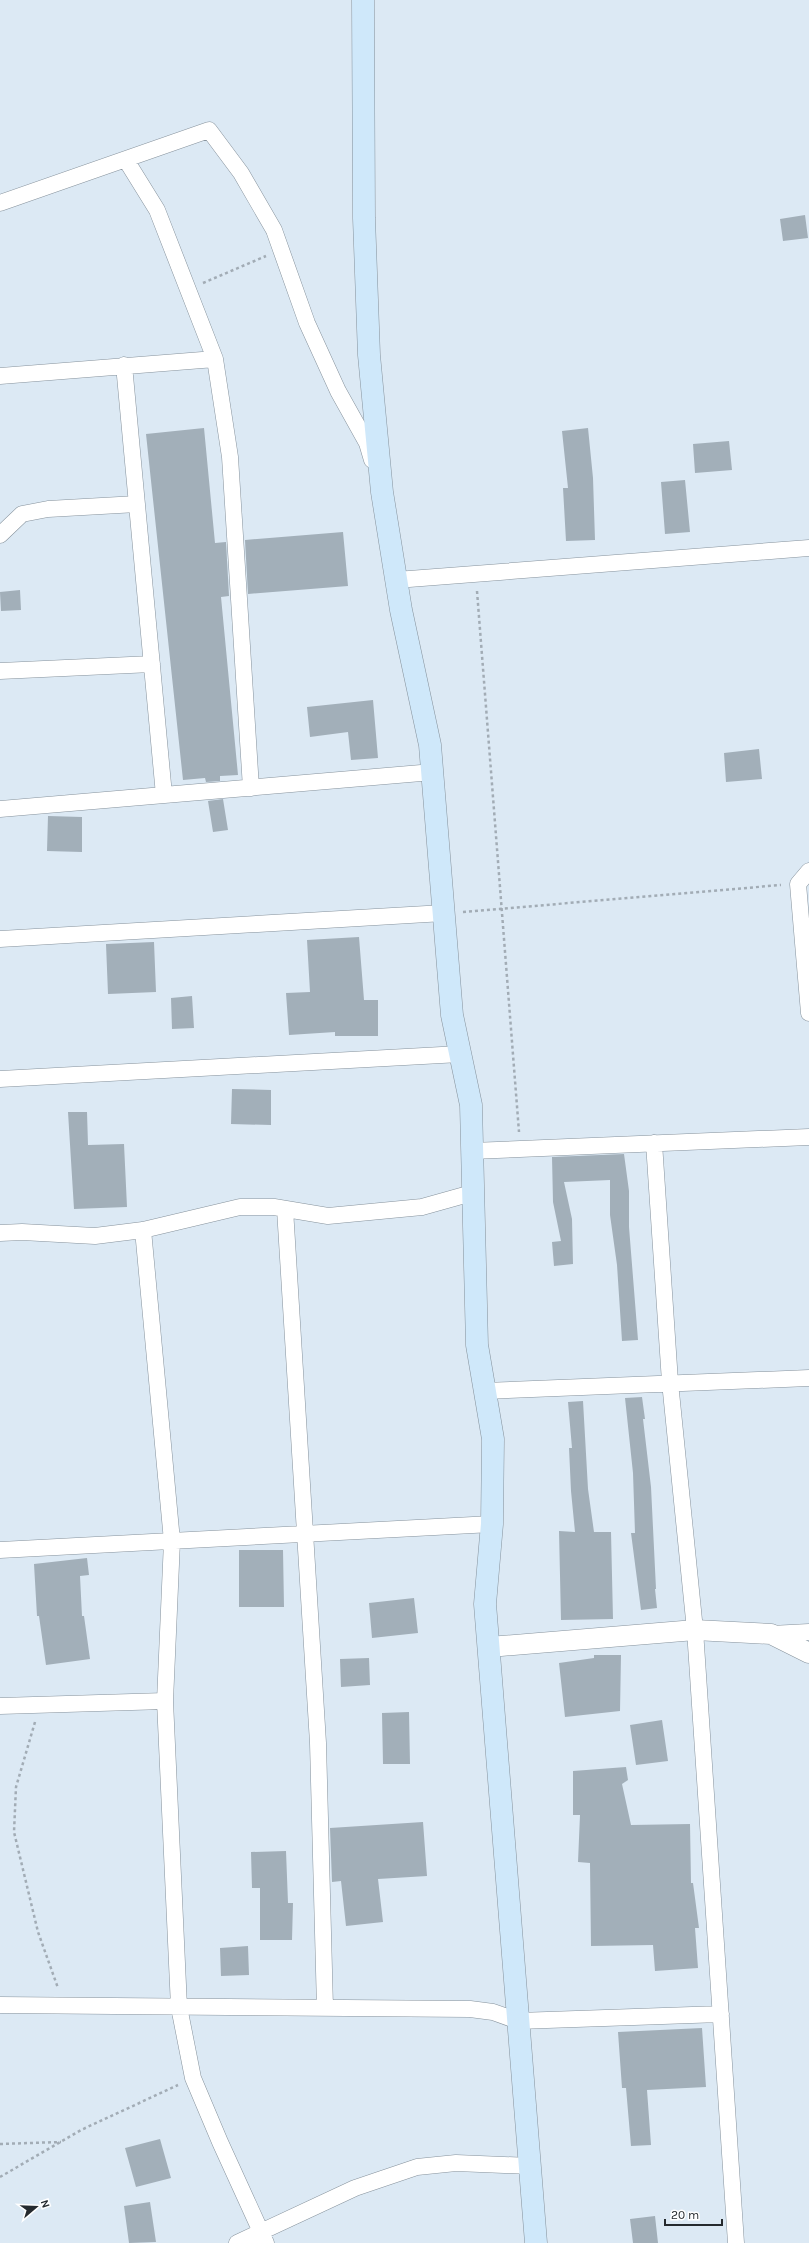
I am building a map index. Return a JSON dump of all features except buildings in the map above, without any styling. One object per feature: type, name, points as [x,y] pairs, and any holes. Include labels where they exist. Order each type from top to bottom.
[{"type":"main road","points":[[363,0],[364,218],[368,340],[382,492],[396,580],[430,745],[452,1015],[471,1105],[477,1346],[493,1438],[492,1524],[485,1604],[536,2243]]},
{"type":"street","points":[[0,203],[209,130],[241,173],[274,230],[310,329],[338,391],[367,443],[382,492]]},
{"type":"street","points":[[126,160],[157,210],[179,269],[194,301],[215,359],[230,457],[251,788]]},
{"type":"street","points":[[0,376],[215,359]]},
{"type":"street","points":[[124,365],[164,795]]},
{"type":"street","points":[[0,535],[22,514],[48,509],[137,504]]},
{"type":"street","points":[[396,580],[809,548]]},
{"type":"street","points":[[0,671],[152,664]]},
{"type":"street","points":[[0,809],[432,772]]},
{"type":"street","points":[[809,871],[798,884],[809,1013]]},
{"type":"street","points":[[0,938],[444,913]]},
{"type":"street","points":[[0,1079],[460,1054]]},
{"type":"street","points":[[471,1151],[809,1137]]},
{"type":"street","points":[[654,1143],[670,1382],[694,1630],[736,2243]]},
{"type":"street","points":[[0,1233],[22,1232],[95,1236],[143,1230],[240,1207],[285,1209],[328,1216],[422,1207],[472,1193]]},
{"type":"street","points":[[285,1209],[318,1743],[324,2008]]},
{"type":"street","points":[[143,1230],[172,1541],[165,1701],[179,2007],[193,2078],[263,2238]]},
{"type":"street","points":[[485,1391],[670,1382],[809,1378]]},
{"type":"street","points":[[0,1550],[492,1524]]},
{"type":"street","points":[[489,1647],[694,1630],[771,1634],[809,1632]]},
{"type":"street","points":[[771,1634],[809,1653]]},
{"type":"street","points":[[0,1706],[165,1701]]},
{"type":"street","points":[[0,2005],[470,2009],[493,2012],[518,2021],[720,2014]]},
{"type":"street","points":[[238,2243],[263,2238],[355,2188],[417,2167],[456,2163],[530,2166]]},
{"type":"path","points":[[194,301],[201,284],[259,260],[281,248]]},
{"type":"path","points":[[476,574],[520,1149]]},
{"type":"path","points":[[444,913],[798,884]]},
{"type":"path","points":[[42,1705],[30,1734],[16,1786],[14,1832],[38,1932],[64,2006]]},
{"type":"path","points":[[0,2177],[61,2142],[193,2078]]},
{"type":"path","points":[[0,2144],[61,2142]]}]
